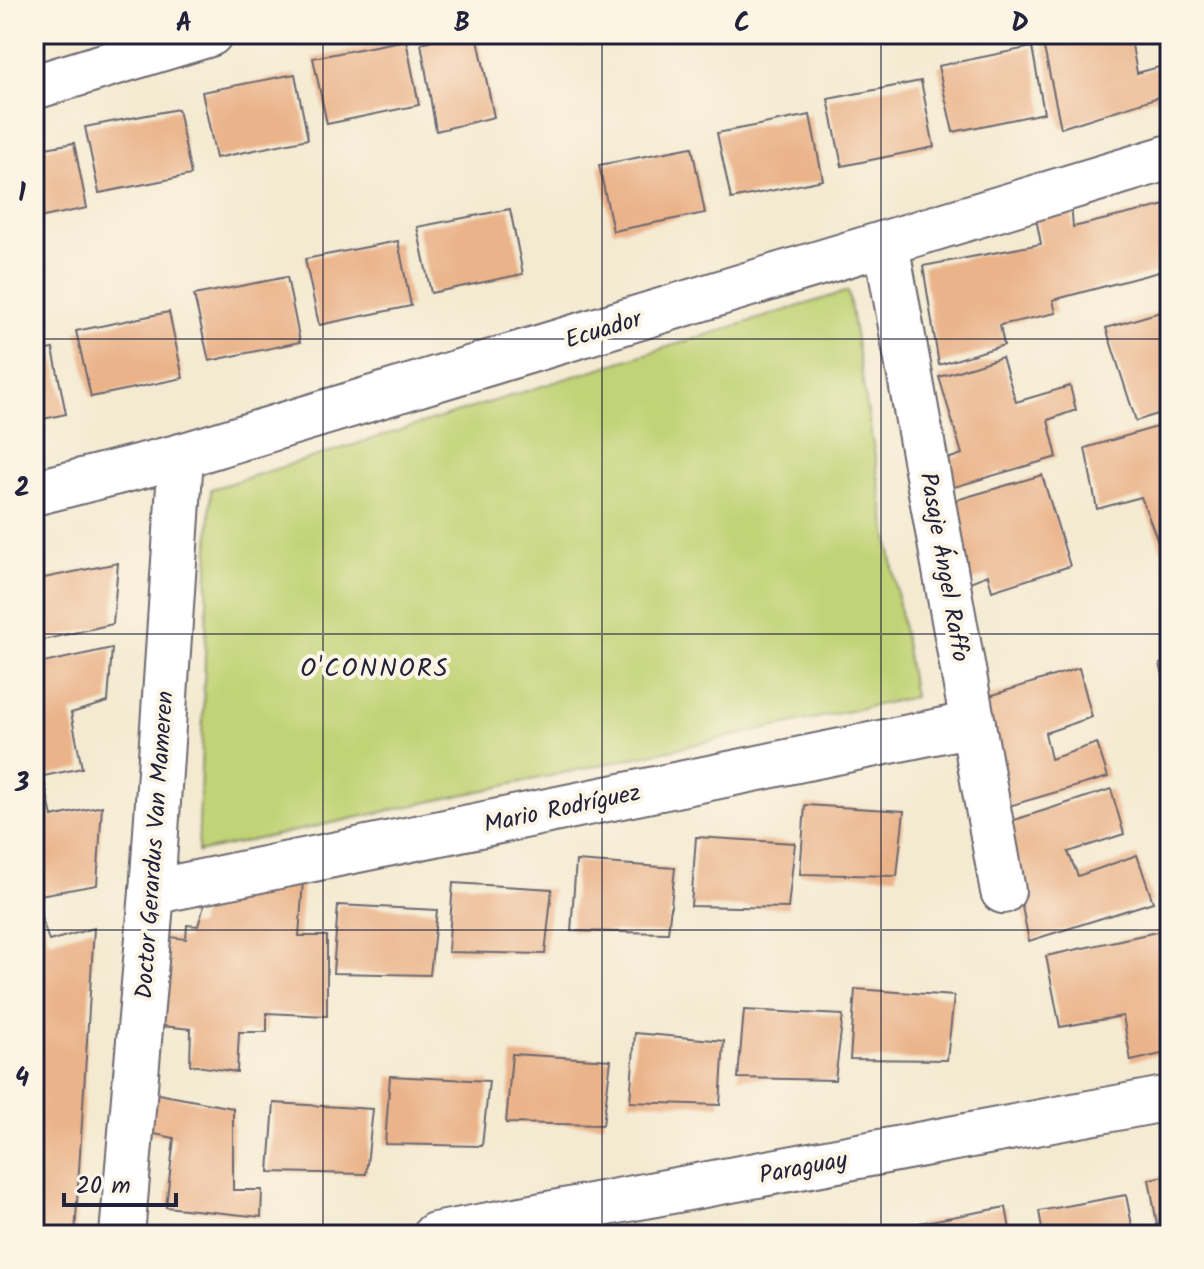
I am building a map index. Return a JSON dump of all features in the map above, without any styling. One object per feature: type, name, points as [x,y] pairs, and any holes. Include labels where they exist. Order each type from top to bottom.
[{"type":"street","points":[[34,87],[210,34]]},
{"type":"street","name":"Ecuador","points":[[34,493],[181,456],[1170,157]]},
{"type":"street","name":"Pasaje Ángel Raffo","points":[[886,243],[1003,891]]},
{"type":"street","name":"Doctor Gerardus Van Mameren","points":[[122,1235],[152,892],[181,456]]},
{"type":"street","name":"Mario Rodríguez","points":[[152,892],[973,724]]},
{"type":"street","name":"Paraguay","points":[[435,1235],[1170,1098]]},
{"type":"green space","points":[[848,291],[914,697],[198,852],[211,489]]},
{"type":"building","points":[[453,34],[477,34],[494,117],[436,131],[421,43]]},
{"type":"building","points":[[576,34],[620,34],[620,35],[578,44]]},
{"type":"building","points":[[1041,34],[1130,34],[1137,73],[1170,64],[1170,83],[1162,96],[1061,128]]},
{"type":"building","points":[[406,40],[419,105],[327,124],[313,58]]},
{"type":"building","points":[[1032,47],[1044,113],[953,132],[938,66]]},
{"type":"building","points":[[295,74],[308,139],[216,158],[202,92]]},
{"type":"building","points":[[921,81],[934,147],[842,166],[828,99]]},
{"type":"building","points":[[178,109],[191,175],[99,193],[85,127]]},
{"type":"building","points":[[810,115],[823,180],[731,199],[717,133]]},
{"type":"building","points":[[74,143],[87,208],[34,219],[34,150]]},
{"type":"building","points":[[692,147],[705,213],[613,231],[599,165]]},
{"type":"building","points":[[1071,202],[1073,227],[1170,204],[1170,269],[1053,300],[1056,313],[1000,325],[1004,345],[939,365],[923,266],[1041,244],[1035,213]]},
{"type":"building","points":[[510,209],[523,274],[431,293],[417,227]]},
{"type":"building","points":[[398,241],[411,306],[319,325],[305,259]]},
{"type":"building","points":[[287,277],[300,342],[209,361],[194,295]]},
{"type":"building","points":[[1170,309],[1170,410],[1136,421],[1106,328]]},
{"type":"building","points":[[169,312],[183,378],[91,397],[76,331]]},
{"type":"building","points":[[53,349],[66,414],[34,421],[34,352]]},
{"type":"building","points":[[1002,357],[1016,402],[1070,386],[1076,410],[1048,420],[1057,457],[944,490],[939,462],[962,454],[939,377]]},
{"type":"building","points":[[1170,423],[1170,546],[1161,549],[1141,497],[1097,509],[1085,448]]},
{"type":"building","points":[[1042,475],[1070,566],[992,591],[988,575],[962,585],[946,503]]},
{"type":"building","points":[[118,563],[113,624],[34,642],[34,580]]},
{"type":"building","points":[[112,648],[108,702],[71,713],[82,768],[34,778],[34,665]]},
{"type":"building","points":[[1170,660],[1170,697],[1169,697],[1160,664]]},
{"type":"building","points":[[1079,668],[1092,717],[1045,733],[1051,759],[1097,743],[1108,777],[1002,808],[980,699]]},
{"type":"building","points":[[45,784],[52,817],[102,806],[97,885],[34,896],[34,787]]},
{"type":"building","points":[[1111,789],[1124,834],[1068,852],[1078,876],[1137,855],[1153,902],[1029,941],[1005,823]]},
{"type":"building","points":[[805,805],[904,811],[897,876],[800,874]]},
{"type":"building","points":[[696,837],[795,843],[788,908],[691,906]]},
{"type":"building","points":[[576,861],[675,868],[668,933],[571,931]]},
{"type":"building","points":[[303,880],[299,936],[327,936],[327,1016],[267,1013],[267,1032],[239,1032],[237,1072],[190,1065],[191,1029],[153,1025],[161,936],[186,939],[187,925],[198,926],[206,899]]},
{"type":"building","points":[[453,883],[552,889],[545,954],[448,952]]},
{"type":"building","points":[[338,905],[437,910],[430,975],[333,973]]},
{"type":"building","points":[[39,910],[49,941],[94,928],[75,1235],[34,1235],[34,911]]},
{"type":"building","points":[[1166,930],[1170,950],[1170,1005],[1163,1006],[1170,1052],[1131,1061],[1123,1016],[1060,1027],[1046,956]]},
{"type":"building","points":[[855,989],[954,996],[947,1060],[850,1059]]},
{"type":"building","points":[[744,1010],[843,1015],[835,1080],[738,1078]]},
{"type":"building","points":[[635,1033],[724,1041],[720,1105],[630,1102]]},
{"type":"building","points":[[512,1054],[611,1060],[603,1125],[506,1123]]},
{"type":"building","points":[[390,1076],[489,1081],[482,1146],[385,1144]]},
{"type":"building","points":[[148,1092],[233,1108],[233,1190],[262,1190],[261,1217],[166,1207],[174,1138],[145,1132]]},
{"type":"building","points":[[274,1103],[373,1109],[366,1174],[269,1172]]},
{"type":"building","points":[[1170,1175],[1170,1235],[1159,1235],[1149,1179]]},
{"type":"building","points":[[1126,1195],[1134,1235],[1043,1235],[1039,1211]]},
{"type":"building","points":[[1006,1207],[1011,1235],[921,1235],[919,1223]]},
{"type":"district","name":"O'CONNORS","points":[[375,667]]}]
